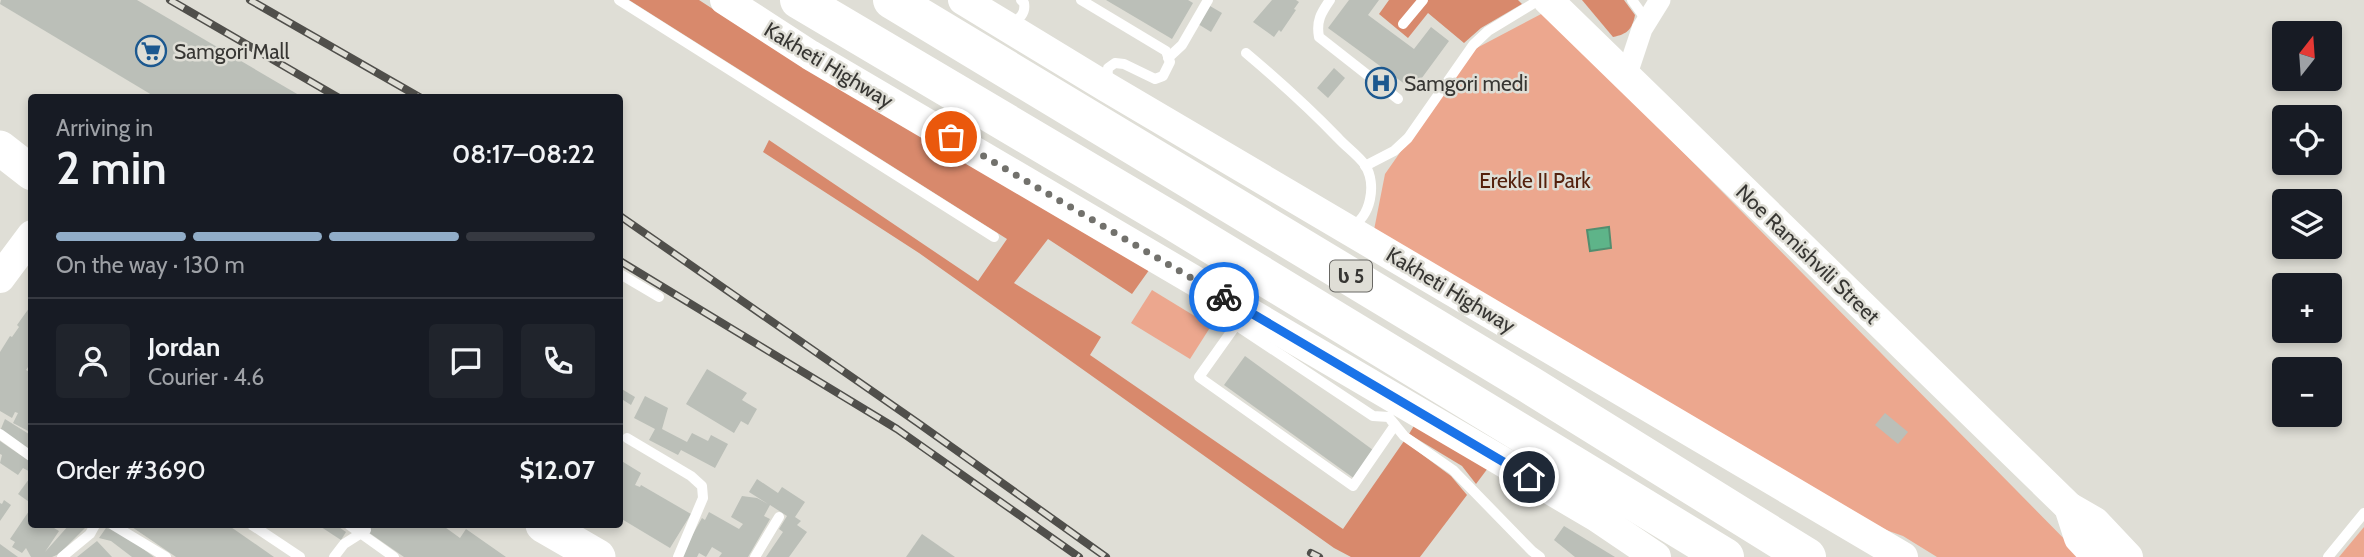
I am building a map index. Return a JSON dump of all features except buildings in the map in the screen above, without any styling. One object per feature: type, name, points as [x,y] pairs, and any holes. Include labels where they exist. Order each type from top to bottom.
[{"type":"highway","name":"Kakheti Highway","points":[[799,0],[1198,237],[1725,557]]},
{"type":"highway","name":"Kakheti Highway","points":[[892,0],[1530,385],[1807,557]]},
{"type":"main road","points":[[0,134],[28,148]]},
{"type":"main road","points":[[0,149],[28,170]]},
{"type":"main road","points":[[547,528],[598,557]]},
{"type":"street","name":"Kakheti Highway","points":[[726,0],[810,55],[1392,413],[1597,517],[1656,557]]},
{"type":"street","name":"Kakheti Highway","points":[[963,0],[1903,557]]},
{"type":"street","name":"Noe Ramishvili Street","points":[[1548,0],[2069,507],[2095,522],[2128,557]]},
{"type":"street","points":[[1626,77],[1632,53],[1660,0]]},
{"type":"street","points":[[3,268],[28,240]]},
{"type":"street","name":"Noe Ramishvili Street","points":[[2069,507],[2079,538],[2097,557]]},
{"type":"lane","points":[[619,0],[994,237]]},
{"type":"lane","points":[[1003,24],[1016,22],[1023,13],[1024,2],[1021,0]]},
{"type":"lane","points":[[1081,0],[1166,51],[1170,62],[1163,76],[1155,79],[1115,62],[1108,68],[1108,88]]},
{"type":"lane","points":[[1168,58],[1182,45],[1208,0]]},
{"type":"lane","points":[[1330,0],[1320,14],[1317,25],[1319,37],[1398,99]]},
{"type":"lane","points":[[1402,24],[1423,0]]},
{"type":"lane","points":[[1365,166],[1394,150],[1408,138],[1473,45],[1488,31],[1539,0]]},
{"type":"lane","points":[[1632,0],[1647,21]]},
{"type":"lane","points":[[1246,53],[1303,102],[1365,166],[1371,195],[1366,213],[1354,227],[1346,228]]},
{"type":"lane","points":[[623,276],[659,298]]},
{"type":"lane","points":[[1236,325],[1373,416],[1392,413],[1353,486],[1199,377],[1236,325]]},
{"type":"lane","points":[[1392,413],[1404,436],[1453,470],[1540,557]]},
{"type":"lane","points":[[0,434],[28,454]]},
{"type":"lane","points":[[627,438],[691,476],[702,486],[703,498],[678,557]]},
{"type":"lane","points":[[2328,557],[2364,513]]},
{"type":"lane","points":[[755,557],[779,517]]},
{"type":"lane","points":[[62,557],[90,534],[93,528]]},
{"type":"lane","points":[[118,528],[166,557]]},
{"type":"lane","points":[[256,528],[300,557]]},
{"type":"lane","points":[[355,528],[394,557]]},
{"type":"lane","points":[[334,557],[344,544],[363,532]]},
{"type":"green space","name":"Erekle II Park","points":[[1545,12],[2082,557],[1937,557],[1903,536],[1858,520],[1374,230],[1385,174],[1471,51]]},
{"type":"green space","points":[[1152,290],[1211,326],[1190,359],[1131,323]]},
{"type":"green space","points":[[2364,527],[2364,557],[2339,557]]},
{"type":"shaded area","points":[[629,0],[699,0],[776,50],[1152,266],[1132,294],[1048,239],[1014,283],[1101,337],[1090,355],[1343,529],[1404,441],[1451,476],[1467,495],[1420,557],[1351,557],[1334,548],[919,253],[763,152],[769,140],[978,281],[1007,239]]},
{"type":"shaded area","points":[[1389,0],[1518,0],[1522,4],[1481,28],[1464,43],[1428,13],[1408,38],[1379,14]]},
{"type":"shaded area","points":[[1582,0],[1624,0],[1635,15],[1630,28],[1613,37]]},
{"type":"shaded area","points":[[1609,227],[1611,248],[1590,251],[1587,230]]},
{"type":"shaded area","points":[[1415,424],[1491,464],[1476,484],[1462,466],[1409,434]]},
{"type":"railway","points":[[170,0],[332,94]]},
{"type":"railway","points":[[250,0],[414,94]]},
{"type":"railway","points":[[623,218],[1106,557]]},
{"type":"railway","points":[[623,263],[897,429],[1079,557]]},
{"type":"railway","points":[[1311,553],[1319,557]]},
{"type":"way so far","points":[[951,137],[1224,297]]},
{"type":"place","name":"Samgori Mall","points":[[151,51]]},
{"type":"place","name":"Samgori medi","points":[[1381,83]]},
{"type":"route","points":[[1224,297],[1529,477]]}]
